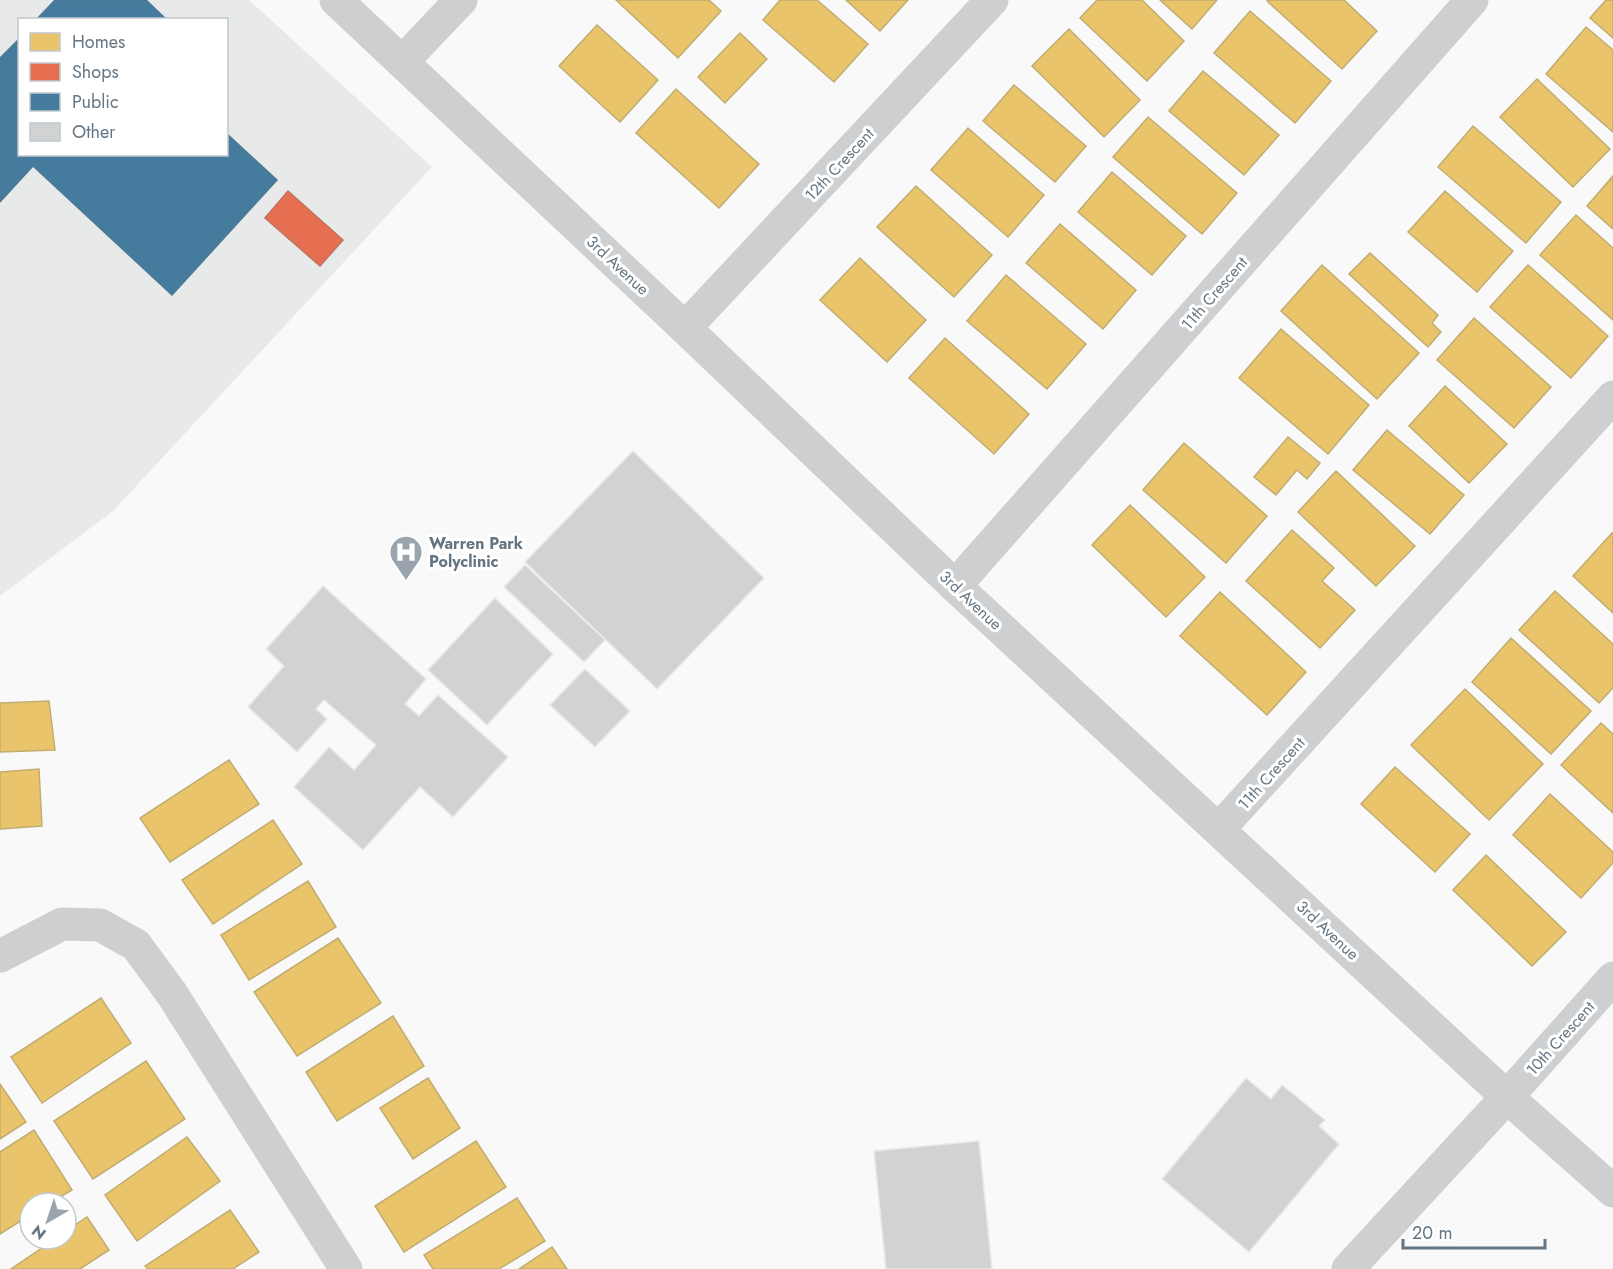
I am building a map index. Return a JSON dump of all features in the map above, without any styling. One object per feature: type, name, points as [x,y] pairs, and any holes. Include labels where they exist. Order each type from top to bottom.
[{"type":"street","name":"3rd Avenue","points":[[336,0],[956,586],[1507,1097],[1613,1191]]},
{"type":"street","points":[[402,62],[460,0]]},
{"type":"street","name":"12th Crescent","points":[[685,328],[992,0]]},
{"type":"street","name":"11th Crescent","points":[[956,586],[1472,0]]},
{"type":"street","name":"11th Crescent","points":[[1220,829],[1613,397]]},
{"type":"street","points":[[0,956],[62,924],[100,925],[136,945],[172,994],[346,1269]]},
{"type":"street","name":"10th Crescent","points":[[1348,1269],[1613,978]]},
{"type":"shaded area","points":[[0,0],[249,0],[432,167],[113,511],[0,596]]},
{"type":"building: Homes","points":[[616,0],[709,0],[721,11],[678,58]]},
{"type":"building: Homes","points":[[780,0],[817,0],[868,44],[834,82],[763,20]]},
{"type":"building: Homes","points":[[846,0],[908,0],[880,31]]},
{"type":"building: Homes","points":[[1097,0],[1142,0],[1184,41],[1147,81],[1080,18]]},
{"type":"building: Homes","points":[[1160,0],[1217,0],[1192,29]]},
{"type":"building: Homes","points":[[1268,0],[1344,0],[1377,31],[1342,69]]},
{"type":"building: Homes","points":[[1606,0],[1613,0],[1613,38],[1590,18]]},
{"type":"building: Homes","points":[[1250,11],[1331,81],[1295,123],[1214,53]]},
{"type":"building: Homes","points":[[597,25],[658,80],[620,122],[559,66]]},
{"type":"building: Homes","points":[[1586,27],[1613,50],[1613,132],[1546,74]]},
{"type":"building: Homes","points":[[1069,29],[1140,100],[1104,137],[1032,66]]},
{"type":"building: Homes","points":[[740,33],[767,59],[725,103],[698,77]]},
{"type":"building: Homes","points":[[1203,71],[1279,135],[1244,175],[1169,111]]},
{"type":"building: Homes","points":[[1537,79],[1610,149],[1573,187],[1500,117]]},
{"type":"building: Homes","points":[[1014,85],[1086,146],[1055,182],[983,121]]},
{"type":"building: Homes","points":[[676,89],[759,164],[719,208],[636,133]]},
{"type":"building: Homes","points":[[1148,117],[1237,193],[1202,234],[1113,157]]},
{"type":"building: Homes","points":[[1473,126],[1561,202],[1526,243],[1438,167]]},
{"type":"building: Homes","points":[[968,128],[1044,195],[1008,237],[931,170]]},
{"type":"building: Homes","points":[[1112,172],[1186,236],[1152,275],[1078,212]]},
{"type":"building: Homes","points":[[1613,176],[1613,229],[1587,206]]},
{"type":"building: Homes","points":[[916,186],[992,255],[954,297],[877,227]]},
{"type":"building: Homes","points":[[1445,191],[1513,251],[1477,292],[1408,232]]},
{"type":"building: Homes","points":[[1576,215],[1613,248],[1613,320],[1540,255]]},
{"type":"building: Homes","points":[[1060,224],[1136,290],[1103,329],[1026,263]]},
{"type":"building: Homes","points":[[1370,253],[1438,315],[1432,323],[1441,332],[1428,347],[1349,274]]},
{"type":"building: Homes","points":[[860,258],[926,320],[887,362],[820,300]]},
{"type":"building: Homes","points":[[1322,265],[1419,353],[1377,399],[1281,311]]},
{"type":"building: Homes","points":[[1528,265],[1608,336],[1571,378],[1490,307]]},
{"type":"building: Homes","points":[[1006,275],[1086,344],[1047,389],[967,321]]},
{"type":"building: Homes","points":[[1474,318],[1551,387],[1514,428],[1437,360]]},
{"type":"building: Homes","points":[[1281,329],[1369,405],[1328,454],[1239,378]]},
{"type":"building: Homes","points":[[945,338],[1029,414],[994,454],[909,378]]},
{"type":"building: Homes","points":[[1445,386],[1507,444],[1469,483],[1409,426]]},
{"type":"building: Homes","points":[[1387,430],[1464,495],[1430,534],[1353,470]]},
{"type":"building: Homes","points":[[1288,437],[1320,463],[1307,479],[1297,470],[1276,495],[1254,477]]},
{"type":"building: Homes","points":[[1184,443],[1267,516],[1226,563],[1143,490]]},
{"type":"building: Homes","points":[[1336,471],[1415,546],[1376,586],[1298,512]]},
{"type":"building: Homes","points":[[1130,505],[1205,577],[1166,617],[1092,545]]},
{"type":"building: Homes","points":[[1292,530],[1334,568],[1322,581],[1355,610],[1320,648],[1246,581]]},
{"type":"building: Homes","points":[[1613,533],[1613,613],[1573,576]]},
{"type":"building: Homes","points":[[1555,591],[1613,644],[1613,688],[1599,703],[1519,630]]},
{"type":"building: Homes","points":[[1220,592],[1306,672],[1267,715],[1180,636]]},
{"type":"building: Homes","points":[[1511,638],[1591,711],[1551,754],[1472,682]]},
{"type":"building: Homes","points":[[1465,689],[1543,764],[1489,820],[1411,745]]},
{"type":"building: Homes","points":[[49,701],[55,750],[0,752],[0,703]]},
{"type":"building: Homes","points":[[1601,723],[1613,734],[1613,813],[1561,765]]},
{"type":"building: Homes","points":[[229,760],[259,804],[170,862],[140,818]]},
{"type":"building: Homes","points":[[1395,767],[1470,834],[1435,872],[1361,804]]},
{"type":"building: Homes","points":[[39,769],[42,826],[0,829],[0,772]]},
{"type":"building: Homes","points":[[1550,794],[1613,852],[1613,863],[1581,898],[1513,835]]},
{"type":"building: Homes","points":[[273,820],[302,864],[213,924],[182,880]]},
{"type":"building: Homes","points":[[1486,855],[1566,932],[1532,966],[1453,890]]},
{"type":"building: Homes","points":[[308,881],[336,927],[249,980],[221,935]]},
{"type":"building: Homes","points":[[338,938],[381,1003],[297,1056],[254,992]]},
{"type":"building: Homes","points":[[101,998],[131,1043],[42,1103],[11,1057]]},
{"type":"building: Homes","points":[[393,1016],[424,1066],[337,1121],[306,1072]]},
{"type":"building: Homes","points":[[146,1061],[185,1119],[93,1179],[54,1121]]},
{"type":"building: Homes","points":[[428,1078],[460,1128],[413,1159],[380,1108]]},
{"type":"building: Homes","points":[[0,1084],[26,1122],[0,1139]]},
{"type":"building: Homes","points":[[34,1130],[72,1190],[18,1191],[18,1223],[0,1234],[0,1152]]},
{"type":"building: Homes","points":[[187,1137],[220,1181],[137,1241],[105,1195]]},
{"type":"building: Homes","points":[[476,1141],[506,1187],[404,1252],[375,1206]]},
{"type":"building: Homes","points":[[517,1198],[545,1241],[499,1269],[433,1269],[424,1255]]},
{"type":"building: Homes","points":[[230,1210],[259,1252],[233,1269],[148,1269],[145,1266]]},
{"type":"building: Homes","points":[[87,1217],[109,1250],[80,1269],[11,1269],[37,1251],[78,1251],[78,1223]]},
{"type":"building: Homes","points":[[552,1247],[567,1269],[519,1269]]},
{"type":"building: Shops","points":[[288,191],[343,240],[320,266],[265,218]]},
{"type":"building: Public","points":[[55,0],[146,0],[165,18],[38,18]]},
{"type":"building: Public","points":[[18,40],[18,156],[228,156],[228,135],[277,180],[172,295],[33,166],[0,202],[0,58]]},
{"type":"building: Other","points":[[633,451],[764,578],[657,689],[525,562]]},
{"type":"building: Other","points":[[525,565],[605,640],[584,662],[504,587]]},
{"type":"building: Other","points":[[323,586],[426,679],[405,704],[419,716],[438,695],[508,757],[453,817],[420,787],[363,850],[294,787],[329,747],[354,770],[376,745],[324,700],[316,709],[327,719],[297,752],[248,707],[284,666],[266,649]]},
{"type":"building: Other","points":[[495,598],[553,654],[487,725],[428,670]]},
{"type":"building: Other","points":[[585,669],[630,711],[595,747],[550,705]]},
{"type":"building: Other","points":[[1246,1078],[1271,1099],[1282,1085],[1325,1120],[1319,1126],[1339,1144],[1249,1252],[1162,1179]]},
{"type":"building: Other","points":[[979,1141],[992,1269],[886,1269],[874,1151]]},
{"type":"place","name":"Warren Park Polyclinic","points":[[406,581]]}]
